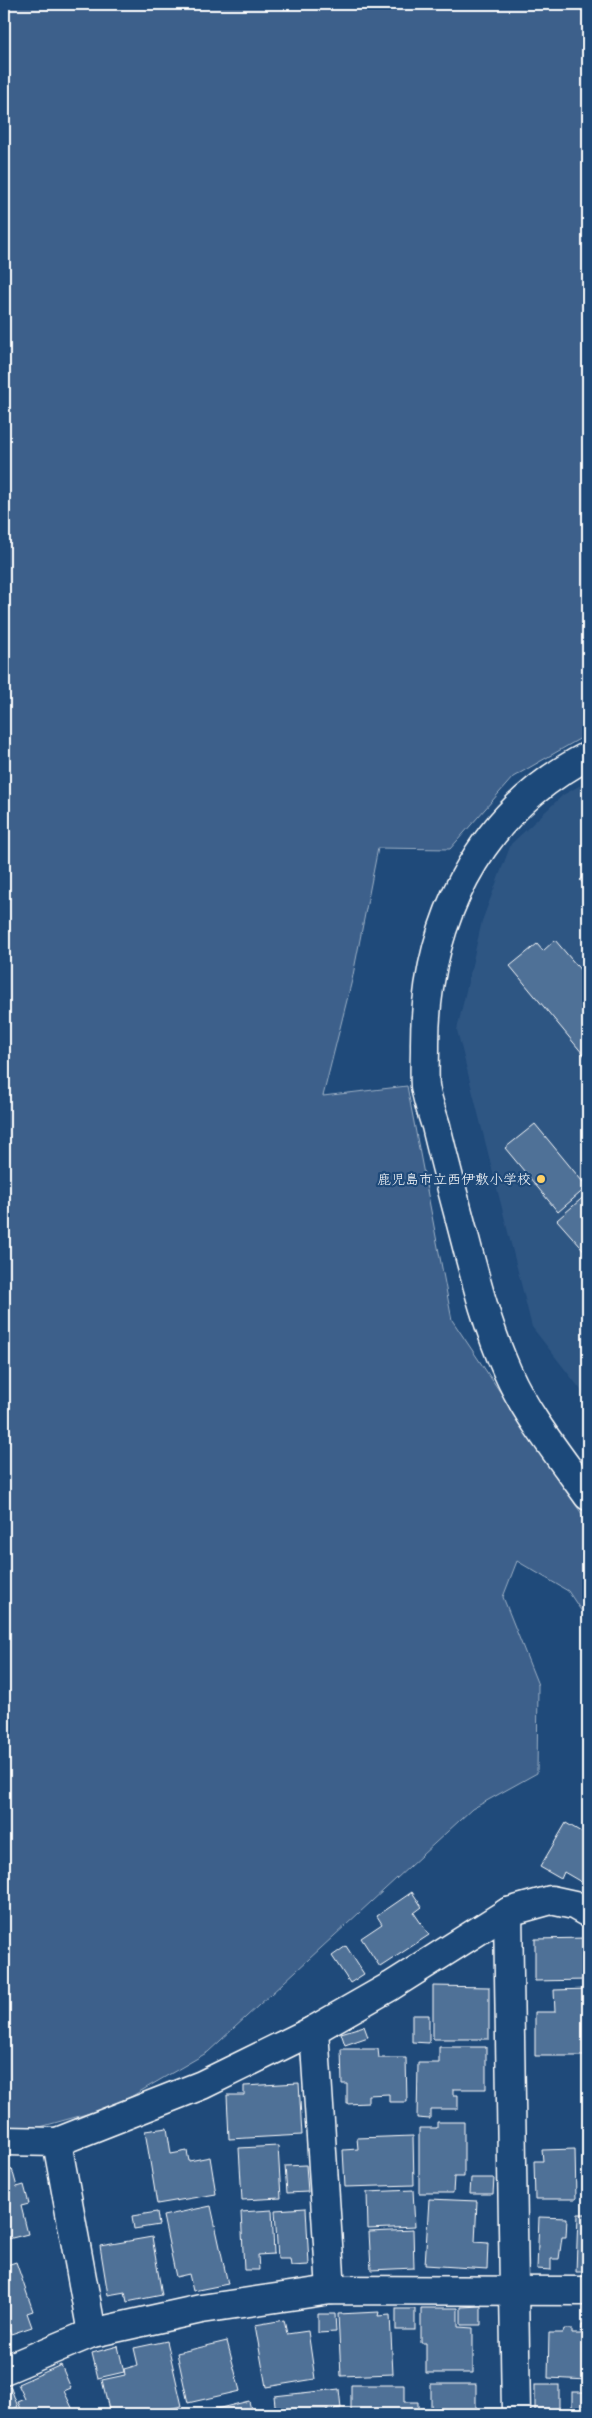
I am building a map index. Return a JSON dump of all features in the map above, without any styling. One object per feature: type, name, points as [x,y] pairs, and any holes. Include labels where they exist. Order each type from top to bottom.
[{"type":"street","points":[[588,756],[567,766],[528,796],[500,824],[467,873],[445,916],[434,960],[425,1015],[425,1086],[485,1314],[508,1374],[542,1431],[588,1496]]},
{"type":"street","points":[[4,2141],[57,2142],[202,2085],[314,2030],[391,1986],[508,1912],[551,1900],[574,1905],[588,1913]]},
{"type":"street","points":[[508,1912],[516,2414]]},
{"type":"street","points":[[314,2030],[331,2290]]},
{"type":"street","points":[[57,2142],[92,2333]]},
{"type":"street","points":[[4,2370],[92,2333],[201,2309],[331,2290],[588,2291]]},
{"type":"shaded area","points":[[4,4],[588,4],[588,734],[513,777],[450,849],[378,848],[352,980],[323,1096],[407,1086],[452,1320],[588,1523],[588,1621],[568,1591],[517,1561],[503,1597],[538,1685],[537,1773],[472,1809],[208,2052],[115,2106],[40,2127],[4,2129]]},
{"type":"shaded area","name":"鹿児島市立西伊敷小学校","points":[[588,781],[588,1399],[532,1327],[457,1030],[482,921],[511,844],[563,795]]},
{"type":"building","points":[[588,873],[588,889],[580,880]]},
{"type":"building","points":[[555,940],[588,979],[588,1060],[510,966],[537,944],[543,951]]},
{"type":"building","points":[[535,1124],[587,1187],[558,1212],[505,1148]]},
{"type":"building","points":[[588,1193],[588,1255],[557,1220]]},
{"type":"building","points":[[566,1823],[588,1836],[588,1886],[564,1872],[561,1879],[540,1867]]},
{"type":"building","points":[[412,1892],[422,1907],[414,1913],[429,1935],[380,1967],[361,1938],[382,1924],[377,1916]]},
{"type":"building","points":[[586,1938],[586,1980],[535,1981],[535,1939]]},
{"type":"building","points":[[346,1946],[364,1974],[350,1983],[332,1956]]},
{"type":"building","points":[[433,1986],[489,1987],[489,2039],[433,2039]]},
{"type":"building","points":[[588,1989],[588,2056],[535,2056],[535,2012],[555,2012],[554,1990]]},
{"type":"building","points":[[412,2015],[429,2015],[429,2043],[412,2042]]},
{"type":"building","points":[[364,2026],[368,2037],[345,2045],[341,2033]]},
{"type":"building","points":[[439,2047],[486,2047],[486,2089],[453,2089],[453,2095],[458,2095],[458,2109],[430,2109],[430,2119],[417,2118],[418,2063],[439,2063]]},
{"type":"building","points":[[341,2049],[378,2049],[379,2058],[406,2058],[407,2102],[389,2102],[389,2094],[368,2095],[368,2103],[347,2104],[347,2084],[342,2084]]},
{"type":"building","points":[[299,2083],[302,2135],[229,2139],[227,2095],[244,2095],[244,2086]]},
{"type":"building","points":[[437,2122],[464,2122],[464,2177],[454,2177],[453,2193],[419,2193],[419,2128],[437,2128]]},
{"type":"building","points":[[167,2128],[171,2154],[187,2151],[189,2161],[210,2157],[216,2194],[157,2204],[145,2131]]},
{"type":"building","points":[[413,2136],[414,2185],[345,2187],[343,2150],[358,2149],[357,2138]]},
{"type":"building","points":[[278,2146],[281,2198],[242,2200],[239,2148]]},
{"type":"building","points":[[575,2149],[576,2199],[535,2199],[534,2161],[543,2161],[542,2150]]},
{"type":"building","points":[[586,2153],[588,2153],[588,2197],[584,2197]]},
{"type":"building","points":[[306,2165],[308,2192],[287,2193],[285,2166]]},
{"type":"building","points":[[12,2169],[17,2187],[24,2185],[29,2204],[21,2206],[28,2234],[4,2240],[4,2171]]},
{"type":"building","points":[[471,2178],[494,2178],[493,2194],[470,2194]]},
{"type":"building","points":[[413,2190],[415,2227],[368,2229],[367,2192]]},
{"type":"building","points":[[429,2199],[477,2201],[475,2242],[488,2243],[487,2269],[425,2265]]},
{"type":"building","points":[[211,2206],[228,2284],[193,2291],[189,2274],[176,2277],[163,2216]]},
{"type":"building","points":[[306,2208],[309,2265],[291,2266],[290,2259],[278,2259],[275,2210]]},
{"type":"building","points":[[272,2210],[274,2254],[258,2255],[259,2270],[244,2270],[241,2212]]},
{"type":"building","points":[[157,2212],[159,2225],[134,2229],[132,2216]]},
{"type":"building","points":[[578,2214],[588,2214],[588,2272],[576,2272]]},
{"type":"building","points":[[539,2217],[567,2218],[566,2237],[562,2237],[559,2259],[551,2259],[551,2270],[537,2269]]},
{"type":"building","points":[[413,2230],[414,2268],[371,2270],[369,2232]]},
{"type":"building","points":[[152,2237],[162,2295],[127,2302],[125,2292],[108,2295],[100,2246]]},
{"type":"building","points":[[16,2262],[33,2311],[27,2313],[32,2327],[11,2334],[8,2328],[4,2329],[4,2266]]},
{"type":"building","points":[[481,2306],[481,2325],[461,2325],[461,2307]]},
{"type":"building","points":[[421,2308],[458,2308],[458,2327],[473,2328],[473,2373],[426,2373],[426,2343],[421,2343]]},
{"type":"building","points":[[396,2309],[415,2309],[415,2330],[396,2330]]},
{"type":"building","points":[[379,2312],[378,2316],[390,2315],[393,2374],[341,2376],[338,2314]]},
{"type":"building","points":[[318,2314],[335,2314],[336,2332],[318,2333]]},
{"type":"building","points":[[284,2320],[287,2334],[308,2331],[315,2379],[266,2387],[255,2325]]},
{"type":"building","points":[[582,2325],[588,2325],[588,2380],[548,2378],[549,2333],[563,2333],[564,2329],[572,2329],[572,2334],[581,2334]]},
{"type":"building","points":[[167,2341],[182,2406],[144,2414],[110,2414],[102,2380],[125,2375],[124,2369],[138,2365],[134,2348]]},
{"type":"building","points":[[227,2341],[240,2391],[188,2403],[177,2353]]},
{"type":"building","points":[[118,2346],[124,2372],[98,2378],[92,2353]]},
{"type":"building","points":[[61,2365],[71,2388],[64,2391],[75,2414],[23,2414],[18,2402],[25,2399],[18,2384]]},
{"type":"building","points":[[431,2384],[476,2384],[476,2414],[431,2414]]},
{"type":"building","points":[[351,2385],[404,2385],[404,2402],[418,2402],[418,2414],[351,2414]]},
{"type":"building","points":[[535,2385],[559,2385],[559,2414],[535,2414]]},
{"type":"building","points":[[10,2386],[18,2407],[4,2412],[4,2388]]},
{"type":"building","points":[[339,2389],[341,2408],[326,2410],[327,2414],[276,2414],[274,2396]]},
{"type":"building","points":[[572,2392],[588,2392],[588,2414],[572,2414]]},
{"type":"building","points":[[249,2401],[252,2414],[200,2414],[200,2413]]},
{"type":"place","name":"鹿児島市立西伊敷小学校","points":[[541,1179]]}]
